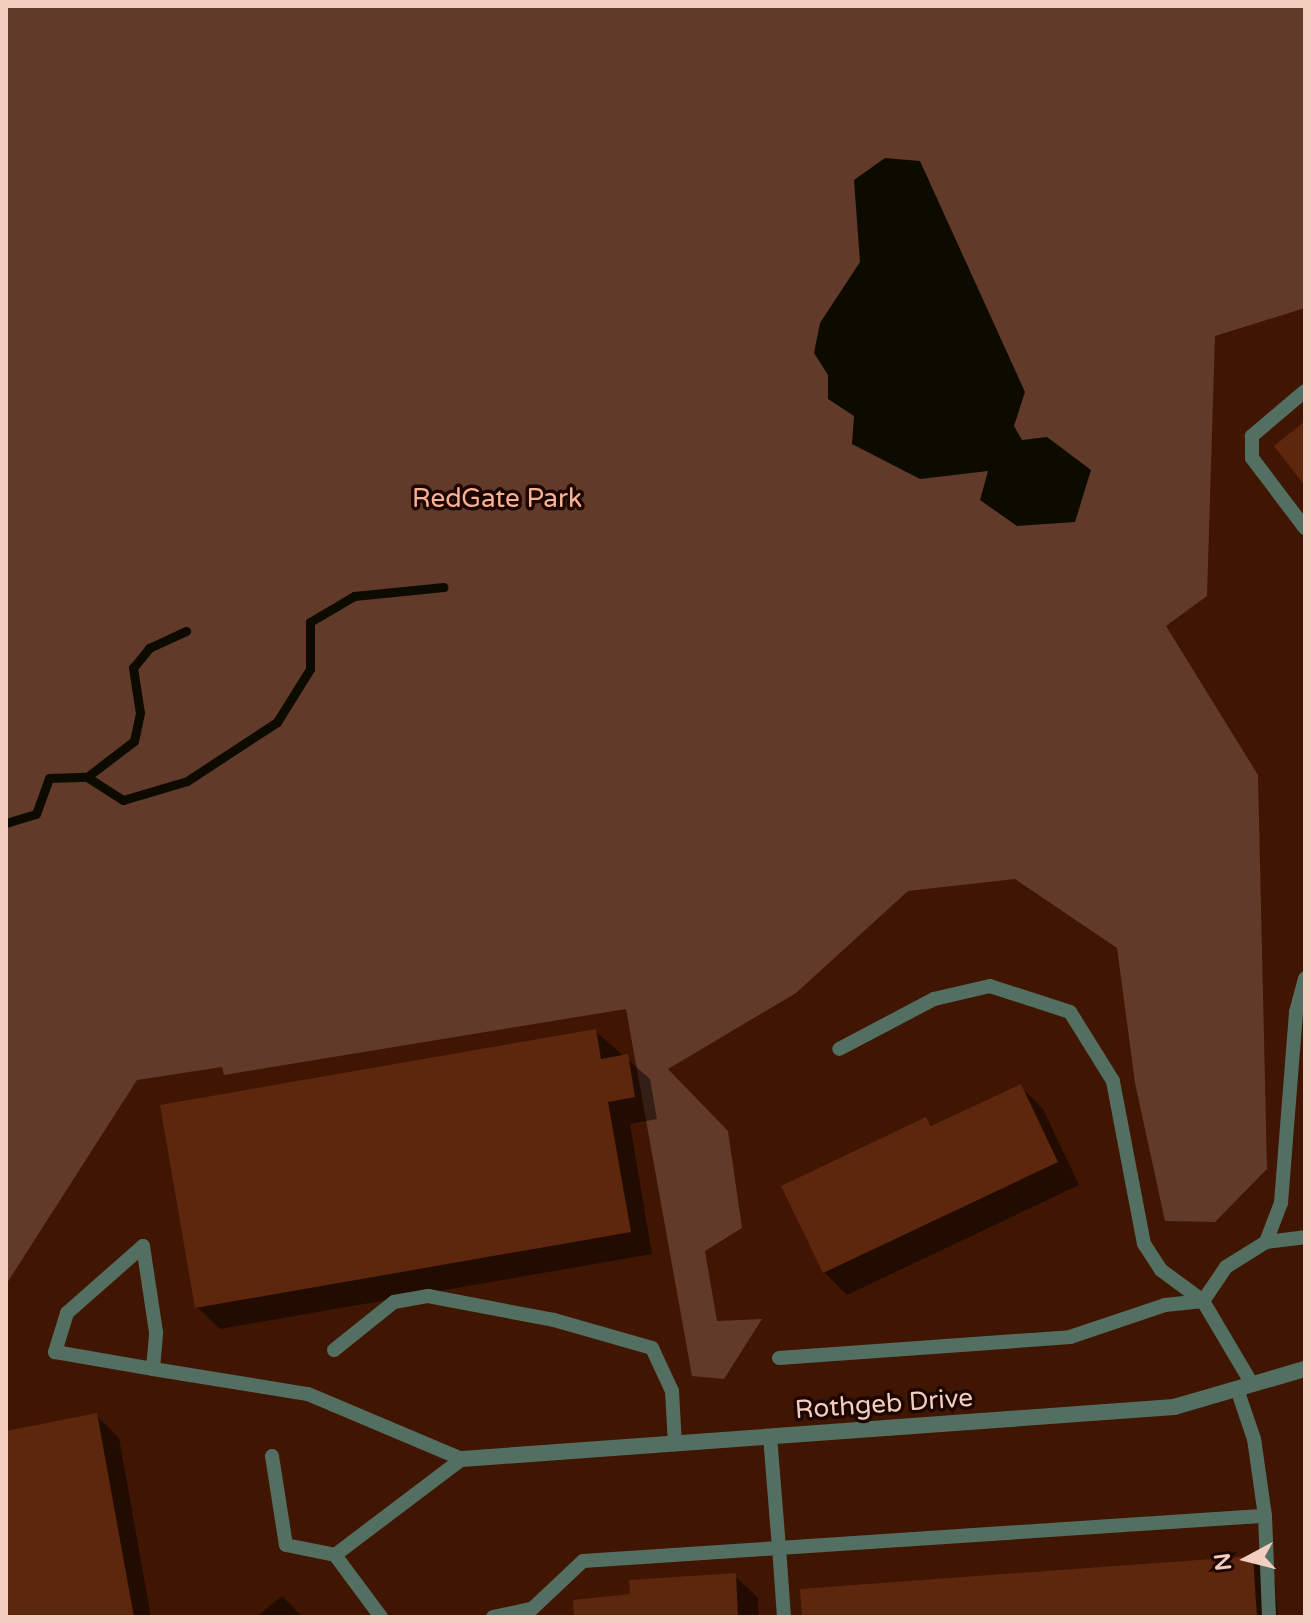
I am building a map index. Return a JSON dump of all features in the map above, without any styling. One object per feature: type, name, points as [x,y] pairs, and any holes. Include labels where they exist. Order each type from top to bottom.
[{"type":"street","name":"Rothgeb Drive","points":[[462,1459],[1174,1407],[1305,1369]]},
{"type":"lane","points":[[1305,391],[1252,436],[1252,458],[1305,528]]},
{"type":"lane","points":[[1266,1242],[1281,1203],[1299,1118],[1296,1012],[1305,978]]},
{"type":"lane","points":[[839,1049],[934,999],[990,986],[1070,1012],[1113,1081],[1144,1244],[1161,1270],[1203,1301],[1244,1386],[1265,1516],[1269,1617]]},
{"type":"lane","points":[[779,1358],[1070,1337],[1165,1305],[1203,1301],[1226,1267],[1266,1242],[1305,1237]]},
{"type":"lane","points":[[153,1369],[156,1332],[143,1246],[67,1313],[55,1352],[153,1369],[308,1394],[462,1459]]},
{"type":"lane","points":[[334,1350],[394,1302],[428,1296],[554,1320],[652,1348],[672,1391],[675,1444]]},
{"type":"lane","points":[[770,1437],[784,1617]]},
{"type":"lane","points":[[272,1456],[286,1545],[335,1555],[381,1617]]},
{"type":"lane","points":[[335,1555],[462,1459]]},
{"type":"lane","points":[[493,1617],[532,1609],[583,1561],[1265,1516]]},
{"type":"green space","name":"RedGate Park","points":[[6,6],[1305,6],[1305,308],[1215,336],[1207,596],[1166,626],[1258,775],[1267,1169],[1215,1222],[1165,1221],[1135,1083],[1117,948],[1015,879],[908,891],[796,993],[668,1069],[728,1131],[742,1228],[705,1251],[717,1321],[762,1319],[724,1379],[692,1376],[626,1009],[224,1075],[222,1067],[137,1080],[7,1283],[6,1326]]},
{"type":"shaded area","points":[[885,158],[920,161],[1025,392],[1014,426],[1022,440],[1047,437],[1091,470],[1075,522],[1017,526],[980,500],[988,471],[920,479],[852,444],[854,416],[828,399],[828,375],[814,353],[820,323],[860,262],[854,180]]},
{"type":"building","points":[[1305,421],[1305,486],[1274,446]]},
{"type":"building","points":[[596,1029],[601,1059],[628,1054],[635,1097],[608,1102],[631,1232],[195,1308],[160,1105]]},
{"type":"building","points":[[1021,1084],[1058,1162],[823,1273],[781,1186],[926,1117],[931,1126]]},
{"type":"building","points":[[97,1413],[134,1617],[6,1617],[6,1431]]},
{"type":"building","points":[[1253,1556],[1257,1617],[802,1617],[800,1589]]},
{"type":"building","points":[[736,1573],[738,1617],[574,1617],[573,1600],[630,1594],[629,1580]]},
{"type":"waterway","points":[[6,823],[36,814],[49,778],[87,777],[123,800],[187,781],[277,722],[310,669],[310,622],[354,596],[444,587]]},
{"type":"waterway","points":[[87,777],[134,741],[140,713],[133,668],[149,648],[186,631]]}]
